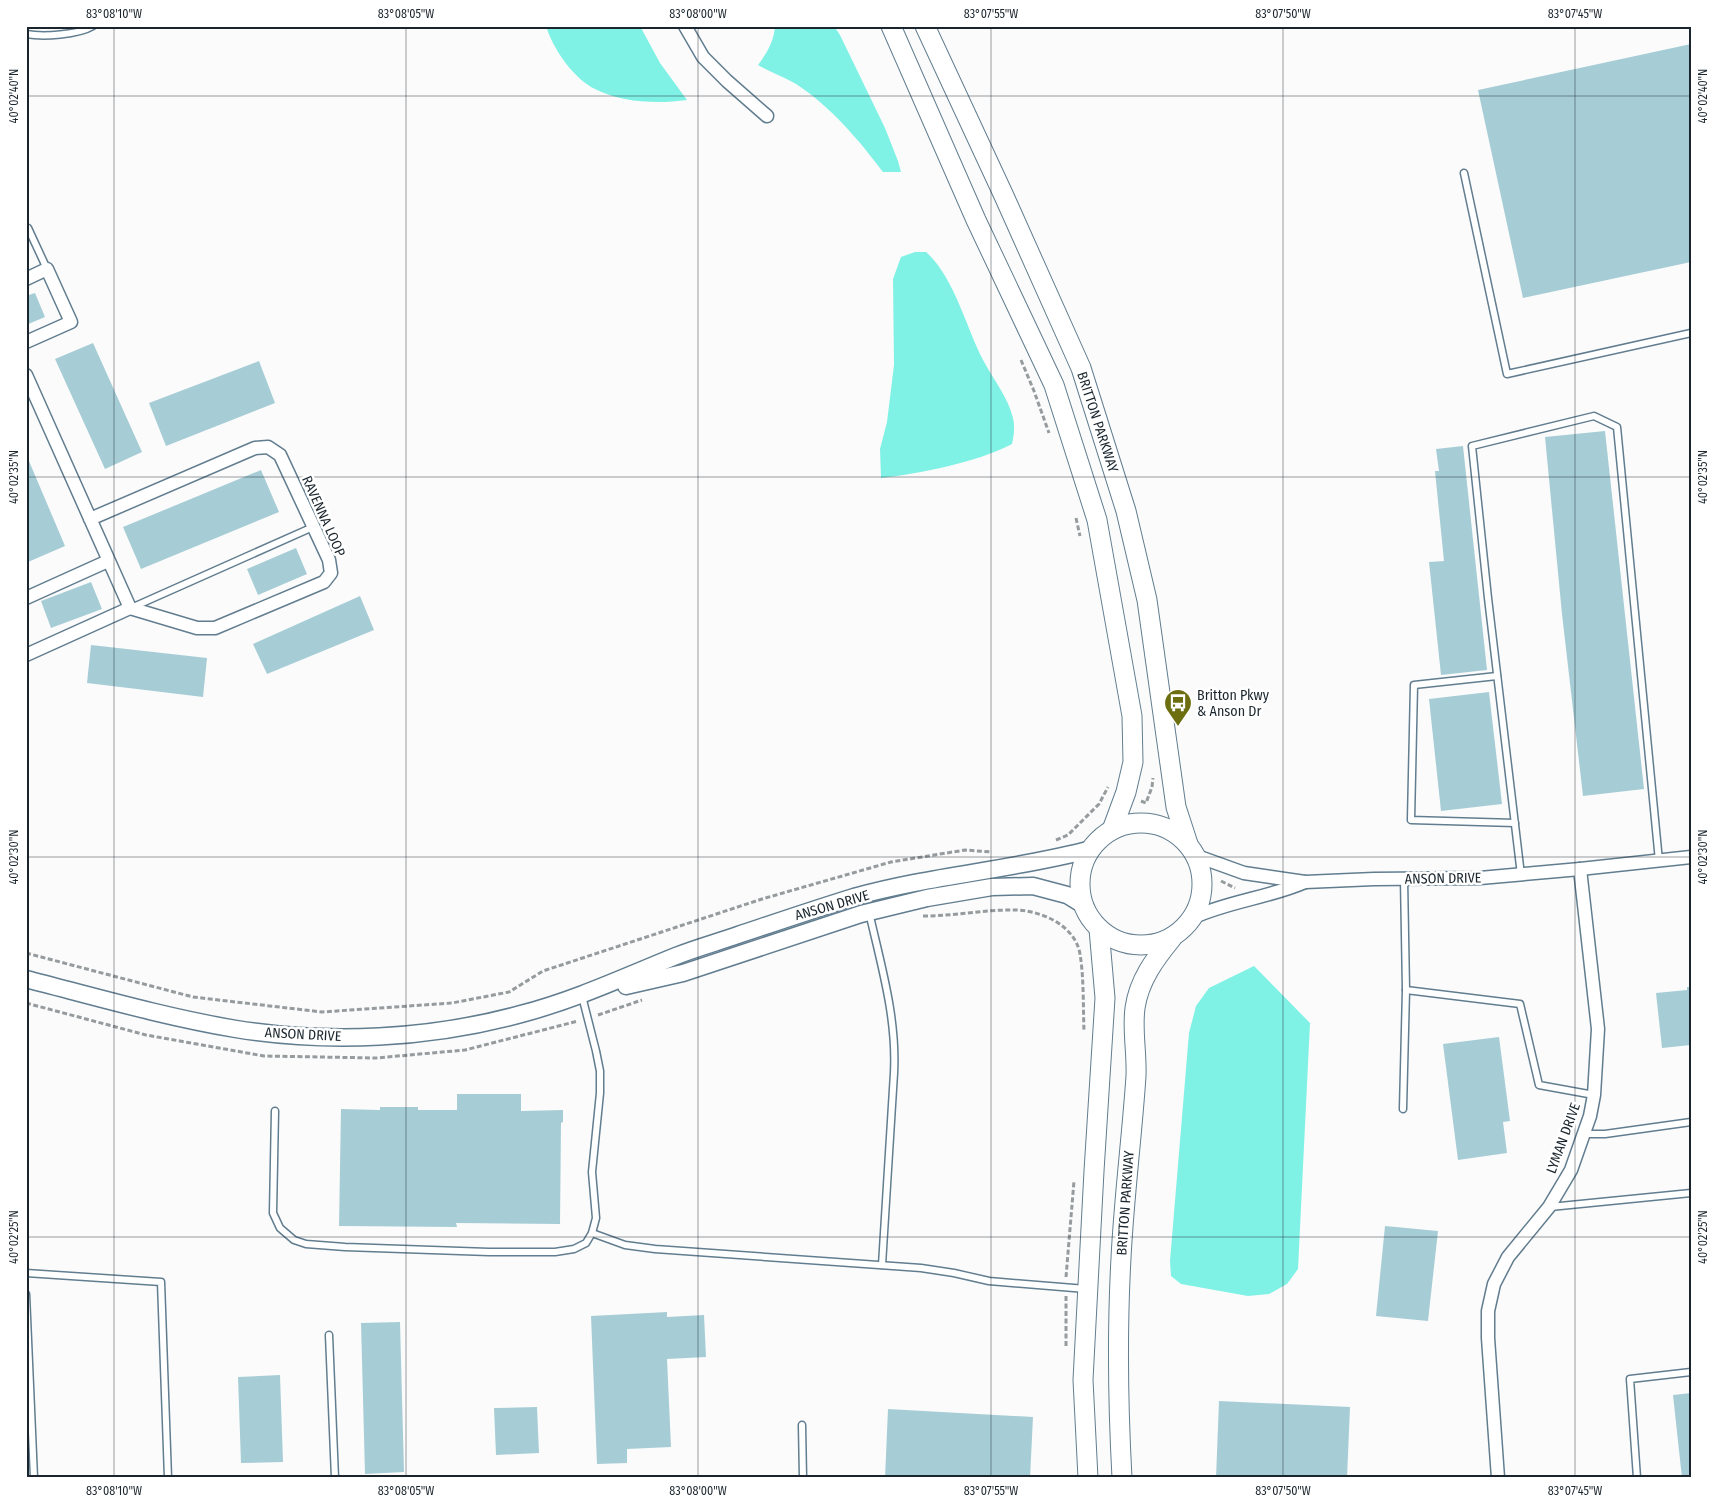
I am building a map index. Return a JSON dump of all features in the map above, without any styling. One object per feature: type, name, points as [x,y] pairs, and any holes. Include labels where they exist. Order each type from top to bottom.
[{"type":"main road","points":[[891,26],[976,220],[1054,385],[1097,520],[1132,716],[1133,762],[1126,792],[1112,830]]},
{"type":"main road","name":"BRITTON PARKWAY","points":[[925,26],[1081,368],[1126,511],[1147,600],[1176,808],[1191,849]]},
{"type":"main road","points":[[1132,824],[1152,824],[1172,831],[1191,849],[1202,876],[1202,894],[1192,918],[1172,938],[1153,945],[1134,945],[1115,940],[1099,929],[1087,913],[1081,895],[1080,876],[1086,858],[1092,849],[1097,842],[1112,830],[1132,824]]},
{"type":"main road","points":[[1088,1478],[1083,1380],[1105,998],[1099,929]]},
{"type":"main road","name":"BRITTON PARKWAY","points":[[1122,1478],[1119,1414],[1121,1258],[1136,1074],[1135,1007],[1146,974],[1172,938]]},
{"type":"street","points":[[685,26],[703,57],[727,82],[767,116]]},
{"type":"street","points":[[26,278],[47,269],[71,322],[26,342]]},
{"type":"street","points":[[26,375],[130,608],[26,654]]},
{"type":"street","name":"RAVENNA LOOP","points":[[90,519],[254,448],[268,447],[280,455],[329,560],[331,573],[324,582],[215,628],[197,628],[130,608]]},
{"type":"street","points":[[26,598],[108,561]]},
{"type":"street","name":"ANSON DRIVE","points":[[582,996],[678,955],[856,897],[923,880],[1059,858],[1092,849]]},
{"type":"street","name":"ANSON DRIVE","points":[[1191,849],[1244,874],[1305,882],[1480,878],[1580,869]]},
{"type":"street","points":[[1580,869],[1691,857]]},
{"type":"street","name":"LYMAN DRIVE","points":[[1498,1478],[1488,1338],[1488,1311],[1494,1284],[1508,1257],[1549,1207],[1571,1170],[1590,1116],[1594,1095],[1598,1029],[1580,869]]},
{"type":"street","name":"ANSON DRIVE","points":[[1192,918],[1213,908],[1284,891],[1305,882]]},
{"type":"street","name":"ANSON DRIVE","points":[[26,980],[206,1023],[262,1032],[356,1037],[444,1030],[518,1015],[582,996],[683,972],[868,912],[927,898],[992,887],[1033,886],[1067,895],[1085,906]]},
{"type":"lane","points":[[26,34],[70,34],[87,30],[93,26]]},
{"type":"lane","points":[[1464,173],[1507,374],[1691,333]]},
{"type":"lane","points":[[26,229],[28,228],[47,269]]},
{"type":"lane","points":[[1521,874],[1472,446],[1594,416],[1616,427],[1659,861]]},
{"type":"lane","points":[[130,608],[313,527]]},
{"type":"lane","points":[[1497,676],[1414,685],[1411,820],[1515,823]]},
{"type":"lane","points":[[1402,1109],[1406,990],[1404,879]]},
{"type":"lane","points":[[868,912],[891,1011],[894,1041],[894,1073],[882,1265]]},
{"type":"lane","points":[[1406,990],[1520,1004],[1539,1085],[1594,1095]]},
{"type":"lane","points":[[275,1110],[273,1213],[280,1228],[294,1240],[306,1244],[345,1247],[488,1252],[555,1252],[574,1249],[586,1243],[592,1233],[596,1218],[592,1172],[600,1093],[600,1071],[589,1018],[582,996]]},
{"type":"lane","points":[[1584,1134],[1605,1134],[1691,1122]]},
{"type":"lane","points":[[1549,1207],[1691,1193]]},
{"type":"lane","points":[[592,1233],[625,1246],[882,1265],[954,1273],[989,1281],[1088,1290]]},
{"type":"lane","points":[[26,1274],[161,1282],[168,1478]]},
{"type":"lane","points":[[26,1294],[34,1478]]},
{"type":"lane","points":[[329,1335],[335,1478]]},
{"type":"lane","points":[[1637,1478],[1630,1379],[1691,1372]]},
{"type":"lane","points":[[802,1425],[803,1478]]},
{"type":"path","points":[[1019,356],[1034,390],[1050,435]]},
{"type":"path","points":[[1076,516],[1082,545]]},
{"type":"path","points":[[1140,800],[1146,802],[1152,788],[1152,771]]},
{"type":"path","points":[[1052,841],[1068,835],[1099,804],[1112,779]]},
{"type":"path","points":[[26,953],[193,997],[322,1012],[452,1003],[508,992],[543,972],[762,899],[892,862],[965,850],[998,852]]},
{"type":"path","points":[[916,916],[948,916],[1013,910],[1045,915],[1066,929],[1075,940],[1080,953],[1085,1040]]},
{"type":"path","points":[[26,1003],[146,1035],[264,1056],[376,1058],[465,1050],[589,1018],[643,1000]]},
{"type":"path","points":[[1066,1356],[1067,1256],[1075,1173]]},
{"type":"water","points":[[546,26],[640,26],[660,63],[687,100],[664,102],[628,100],[595,89],[579,78],[565,62],[549,35]]},
{"type":"water","points":[[775,26],[834,26],[885,128],[901,172],[883,172],[854,136],[821,103],[796,84],[758,65],[770,47]]},
{"type":"water","points":[[915,252],[926,252],[936,262],[952,288],[983,360],[1011,410],[1014,421],[1012,444],[965,462],[881,478],[880,449],[887,422],[894,365],[893,279],[901,257]]},
{"type":"water","points":[[1254,966],[1310,1023],[1298,1269],[1287,1284],[1269,1294],[1248,1296],[1181,1284],[1171,1276],[1170,1261],[1189,1033],[1196,1006],[1209,988]]},
{"type":"building","points":[[1691,44],[1691,262],[1523,298],[1478,90]]},
{"type":"building","points":[[35,293],[45,317],[26,325],[26,296]]},
{"type":"building","points":[[93,343],[142,452],[105,469],[55,359]]},
{"type":"building","points":[[259,361],[275,403],[166,446],[149,403]]},
{"type":"building","points":[[1605,431],[1644,789],[1583,796],[1562,614],[1545,437]]},
{"type":"building","points":[[1463,446],[1487,670],[1441,675],[1429,562],[1444,561],[1435,471],[1439,471],[1436,449]]},
{"type":"building","points":[[26,454],[65,546],[28,562],[26,557]]},
{"type":"building","points":[[261,470],[279,512],[141,569],[123,527]]},
{"type":"building","points":[[296,548],[307,574],[258,595],[247,569]]},
{"type":"building","points":[[91,582],[102,609],[51,628],[41,601]]},
{"type":"building","points":[[360,596],[374,630],[267,674],[253,644]]},
{"type":"building","points":[[91,645],[207,658],[203,697],[87,683]]},
{"type":"building","points":[[1489,692],[1502,804],[1441,811],[1429,699]]},
{"type":"building","points":[[1687,987],[1691,987],[1691,1045],[1662,1048],[1656,993],[1687,990]]},
{"type":"building","points":[[1499,1037],[1510,1121],[1503,1122],[1507,1153],[1458,1160],[1443,1044]]},
{"type":"building","points":[[457,1094],[521,1094],[521,1111],[563,1110],[563,1122],[561,1123],[560,1224],[456,1223],[457,1227],[339,1226],[341,1109],[380,1110],[380,1107],[418,1107],[418,1110],[457,1110]]},
{"type":"building","points":[[1385,1226],[1438,1231],[1428,1321],[1376,1316]]},
{"type":"building","points":[[667,1312],[667,1317],[704,1315],[706,1357],[667,1359],[671,1447],[627,1449],[627,1463],[597,1464],[591,1316]]},
{"type":"building","points":[[400,1322],[404,1472],[365,1474],[361,1323]]},
{"type":"building","points":[[280,1375],[283,1462],[241,1463],[238,1377]]},
{"type":"building","points":[[1691,1393],[1691,1478],[1682,1478],[1673,1395]]},
{"type":"building","points":[[1219,1401],[1350,1407],[1347,1478],[1216,1478]]},
{"type":"building","points":[[537,1407],[539,1453],[496,1455],[494,1408]]},
{"type":"building","points":[[888,1409],[1033,1417],[1030,1478],[885,1478]]},
{"type":"place","name":"Britton Pkwy & Anson Dr","points":[[1178,727]]}]
